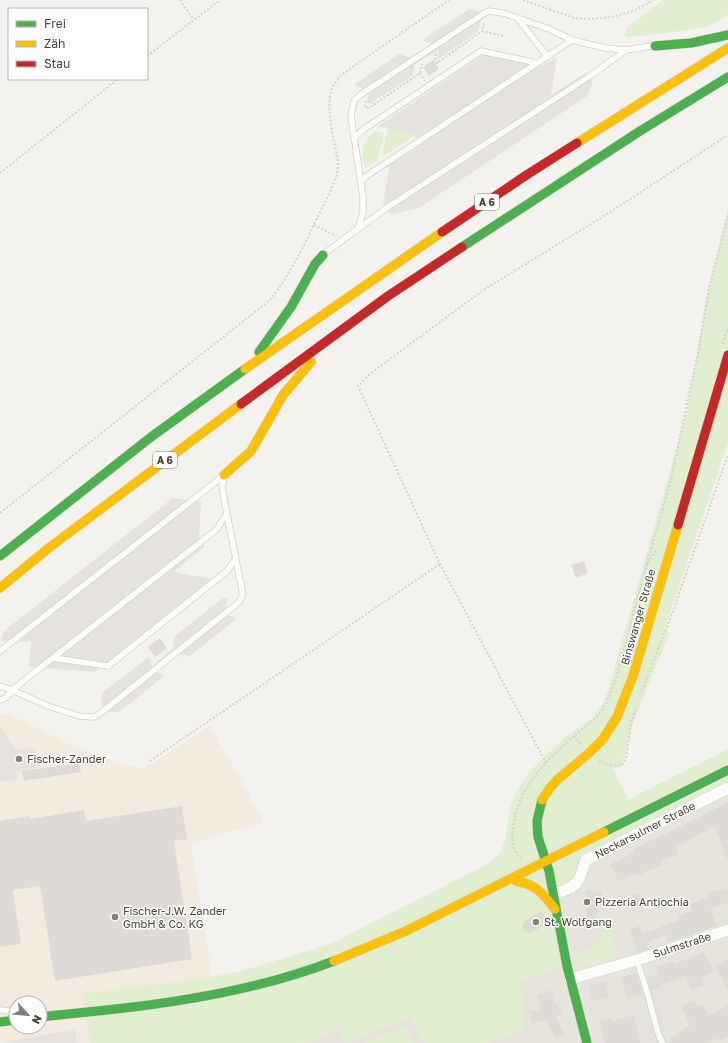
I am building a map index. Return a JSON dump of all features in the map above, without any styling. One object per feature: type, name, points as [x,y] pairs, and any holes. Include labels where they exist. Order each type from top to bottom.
[{"type":"main road","points":[[655,46],[691,43],[728,35]]},
{"type":"main road","name":"A 6","points":[[0,556],[151,437],[251,364],[403,258],[528,174],[728,48]]},
{"type":"main road","name":"A 6","points":[[0,588],[170,456],[388,296],[633,135],[728,77]]},
{"type":"main road","points":[[251,364],[291,307],[315,264],[323,255]]},
{"type":"main road","points":[[224,475],[251,451],[283,395],[333,336]]},
{"type":"main road","name":"Binswanger Straße","points":[[587,1043],[570,979],[546,860],[538,836],[537,824],[539,809],[544,796],[557,780],[603,739],[616,720],[633,676],[728,355]]},
{"type":"main road","points":[[48,1015],[128,1008],[195,998],[253,986],[300,973],[406,931],[728,770]]},
{"type":"main road","points":[[514,876],[516,881],[531,884],[539,888],[557,912]]},
{"type":"street","name":"Neckarsulmer Straße","points":[[553,895],[574,885],[578,880],[586,860],[728,788]]},
{"type":"street","name":"Sulmstraße","points":[[570,979],[637,960],[728,930]]},
{"type":"lane","points":[[358,228],[363,212],[361,181],[351,116],[354,101],[360,95],[485,13],[494,11],[549,30],[572,40],[605,48],[626,50],[655,46]]},
{"type":"lane","points":[[519,19],[547,56]]},
{"type":"lane","points":[[361,181],[572,40]]},
{"type":"lane","points":[[323,255],[341,240],[388,207],[583,80],[626,50]]},
{"type":"lane","points":[[354,138],[364,129],[481,51],[537,62]]},
{"type":"lane","points":[[0,686],[48,706],[79,716],[94,716],[102,712],[238,603],[242,597],[242,590],[222,487],[224,475]]},
{"type":"lane","points":[[0,650],[224,475]]},
{"type":"lane","points":[[0,700],[6,698],[12,690],[216,530],[227,514]]},
{"type":"lane","points":[[53,658],[108,666],[227,571],[236,560]]},
{"type":"lane","points":[[637,960],[648,992],[659,1036],[663,1043]]},
{"type":"path","points":[[180,0],[193,19]]},
{"type":"path","points":[[148,55],[193,19],[220,0]]},
{"type":"path","points":[[0,513],[269,301],[280,287],[314,225],[338,170],[330,105],[331,91],[334,84],[342,75],[449,0]]},
{"type":"path","points":[[523,0],[574,18],[582,19],[620,16],[642,7],[652,0]]},
{"type":"path","points":[[432,57],[436,54],[435,60],[437,63],[482,31],[485,13]]},
{"type":"path","points":[[482,31],[503,36]]},
{"type":"path","points":[[369,108],[420,73],[422,64],[427,60]]},
{"type":"path","points":[[0,173],[117,80]]},
{"type":"path","points":[[546,763],[440,564],[358,386],[371,373],[485,289],[607,214],[719,141],[728,137]]},
{"type":"path","points":[[531,868],[515,852],[512,840],[515,815],[526,788],[546,763],[574,736],[590,724],[602,711],[609,698],[620,664],[670,484],[698,353],[709,288],[728,216]]},
{"type":"path","points":[[314,225],[333,234],[341,240]]},
{"type":"path","points":[[723,345],[728,328]]},
{"type":"path","points":[[642,692],[673,611],[728,455]]},
{"type":"path","points":[[646,567],[657,548]]},
{"type":"path","points":[[150,761],[440,564]]},
{"type":"path","points":[[574,736],[588,753],[603,763],[614,766],[622,765],[626,758],[630,723],[637,704]]},
{"type":"shaded area","points":[[469,9],[479,12],[483,17],[477,32],[437,60],[439,50],[415,64],[412,76],[370,104],[367,102],[369,90],[355,86],[355,84],[399,54],[412,58],[432,44],[424,41],[425,38]]},
{"type":"shaded area","points":[[490,50],[535,60],[540,66],[557,57],[551,95],[585,73],[593,82],[587,96],[417,209],[390,214],[383,203],[390,165],[421,145],[414,135],[378,126]]},
{"type":"shaded area","points":[[173,498],[201,502],[199,538],[205,547],[174,572],[211,579],[95,672],[29,667],[31,642],[0,641],[4,631]]},
{"type":"shaded area","points":[[223,598],[227,598],[226,606],[228,615],[236,617],[235,620],[190,656],[178,654],[154,672],[163,674],[162,678],[119,712],[104,712],[101,703],[102,693],[147,658],[151,659],[151,667],[173,648],[175,636]]},
{"type":"shaded area","points":[[7,713],[67,743],[118,763],[144,769],[210,725],[264,822],[191,843],[212,977],[84,993],[86,1021],[90,1043],[0,1043],[0,715]]},
{"type":"shaded area","name":"Fischer-Zander","points":[[0,727],[16,750],[35,748],[38,767],[16,771],[17,780],[0,782]]},
{"type":"shaded area","points":[[728,785],[728,1043],[485,1043],[524,1030],[520,981],[541,894],[576,871]]},
{"type":"shaded area","points":[[595,925],[601,942],[574,955],[573,947],[575,932]]},
{"type":"shaded area","points":[[666,986],[677,1013],[679,1013],[662,1035],[663,1043],[642,1043],[629,998],[646,994]]},
{"type":"shaded area","points":[[411,1017],[424,1043],[344,1043]]},
{"type":"shaded area","points":[[75,1029],[77,1043],[0,1043],[48,1035]]},
{"type":"shaded area","points":[[339,1029],[344,1043],[303,1043]]},
{"type":"green space","points":[[663,0],[728,0],[728,15],[707,27],[652,35],[624,36],[628,26]]},
{"type":"green space","points":[[388,128],[414,136],[385,155],[382,154]]},
{"type":"green space","points":[[374,131],[382,132],[384,134],[378,160],[365,168],[362,158],[365,143]]},
{"type":"green space","points":[[728,207],[728,443],[664,630],[670,632],[631,728],[625,756],[620,767],[613,769],[629,799],[728,749],[728,785],[589,854],[573,879],[541,894],[554,926],[562,967],[521,981],[524,1030],[485,1043],[424,1043],[410,1017],[344,1043],[339,1029],[303,1043],[90,1043],[86,1021],[84,993],[212,977],[245,970],[328,945],[488,864],[501,852],[506,836],[510,808],[517,790],[530,771],[567,735],[591,719],[602,705],[611,680],[688,407],[705,305]]},
{"type":"green space","points":[[608,928],[619,957],[579,969],[576,968],[574,955],[601,942],[598,933]]},
{"type":"green space","points":[[407,1026],[413,1043],[362,1043]]},
{"type":"building","points":[[433,60],[439,69],[429,76],[423,67]]},
{"type":"building","points":[[584,561],[588,573],[576,578],[571,565]]},
{"type":"building","points":[[160,638],[167,648],[155,657],[148,647]]},
{"type":"building","points":[[80,763],[81,772],[24,781],[22,771]]},
{"type":"building","points":[[728,802],[728,859],[715,826],[676,847],[678,855],[661,860],[663,865],[635,876],[634,874],[619,882],[610,864],[634,852],[633,849]]},
{"type":"building","name":"Fischer-J.W. Zander GmbH & Co. KG","points":[[182,806],[187,839],[174,841],[192,959],[55,981],[40,886],[13,890],[21,944],[0,947],[0,821],[30,816],[30,819],[84,810],[86,821]]},
{"type":"building","points":[[586,889],[602,893],[594,925],[582,929],[588,906],[582,904]]},
{"type":"building","points":[[723,889],[724,891],[728,890],[728,903],[711,908],[717,926],[668,942],[666,935],[647,942],[649,949],[637,953],[630,929],[640,926],[642,934],[679,920],[678,916],[692,911],[689,904],[709,897],[707,893]]},
{"type":"building","points":[[638,893],[645,906],[633,912],[627,899]]},
{"type":"building","name":"St. Wolfgang","points":[[542,911],[548,923],[531,933],[523,931],[521,928],[525,920]]},
{"type":"building","points":[[704,952],[714,972],[702,977],[705,985],[691,990],[686,976],[662,984],[663,986],[651,990],[647,977],[658,974],[656,967],[673,961],[675,964]]},
{"type":"building","points":[[728,959],[728,991],[715,965]]},
{"type":"building","points":[[636,973],[643,993],[642,995],[627,999],[621,977]]},
{"type":"building","points":[[606,982],[609,997],[592,1001],[589,986]]},
{"type":"building","points":[[551,990],[555,1004],[558,1003],[562,1014],[556,1016],[564,1035],[555,1039],[546,1020],[532,1023],[530,1011],[541,1009],[537,995]]},
{"type":"building","points":[[694,1000],[698,1007],[703,1005],[708,1015],[728,1005],[728,1036],[720,1040],[719,1038],[707,1043],[667,1043],[667,1041],[690,1025],[681,1006]]},
{"type":"building","points":[[634,1015],[641,1042],[605,1043],[599,1021],[611,1018],[613,1021]]},
{"type":"traffic: fast","points":[[655,46],[691,43],[728,35]]},
{"type":"traffic: fast","points":[[462,247],[640,131],[728,77]]},
{"type":"traffic: fast","points":[[259,352],[291,307],[315,264],[323,255]]},
{"type":"traffic: fast","points":[[0,556],[151,437],[245,369]]},
{"type":"traffic: fast","points":[[604,832],[728,770]]},
{"type":"traffic: fast","points":[[542,800],[537,821],[538,837],[549,871],[567,966],[587,1043]]},
{"type":"traffic: fast","points":[[48,1016],[144,1006],[226,992],[281,979],[334,961]]},
{"type":"traffic: fast","points":[[0,1022],[8,1021]]},
{"type":"traffic: slow","points":[[577,143],[728,48]]},
{"type":"traffic: slow","points":[[245,369],[442,232]]},
{"type":"traffic: slow","points":[[224,475],[251,451],[283,395],[311,362]]},
{"type":"traffic: slow","points":[[0,588],[50,547],[241,404]]},
{"type":"traffic: slow","points":[[542,800],[557,780],[603,739],[617,717],[633,676],[678,525]]},
{"type":"traffic: slow","points":[[334,961],[406,931],[604,832]]},
{"type":"traffic: slow","points":[[514,877],[516,881],[534,887],[538,890],[555,909]]},
{"type":"traffic: jam","points":[[442,232],[577,143]]},
{"type":"traffic: jam","points":[[241,404],[388,296],[462,247]]},
{"type":"traffic: jam","points":[[678,525],[728,355]]},
{"type":"place","name":"Fischer-Zander","points":[[19,759]]},
{"type":"place","name":"Pizzeria Antiochia","points":[[587,902]]},
{"type":"place","name":"Fischer-J.W. Zander GmbH & Co. KG","points":[[115,917]]},
{"type":"place","name":"St. Wolfgang","points":[[536,922]]}]
